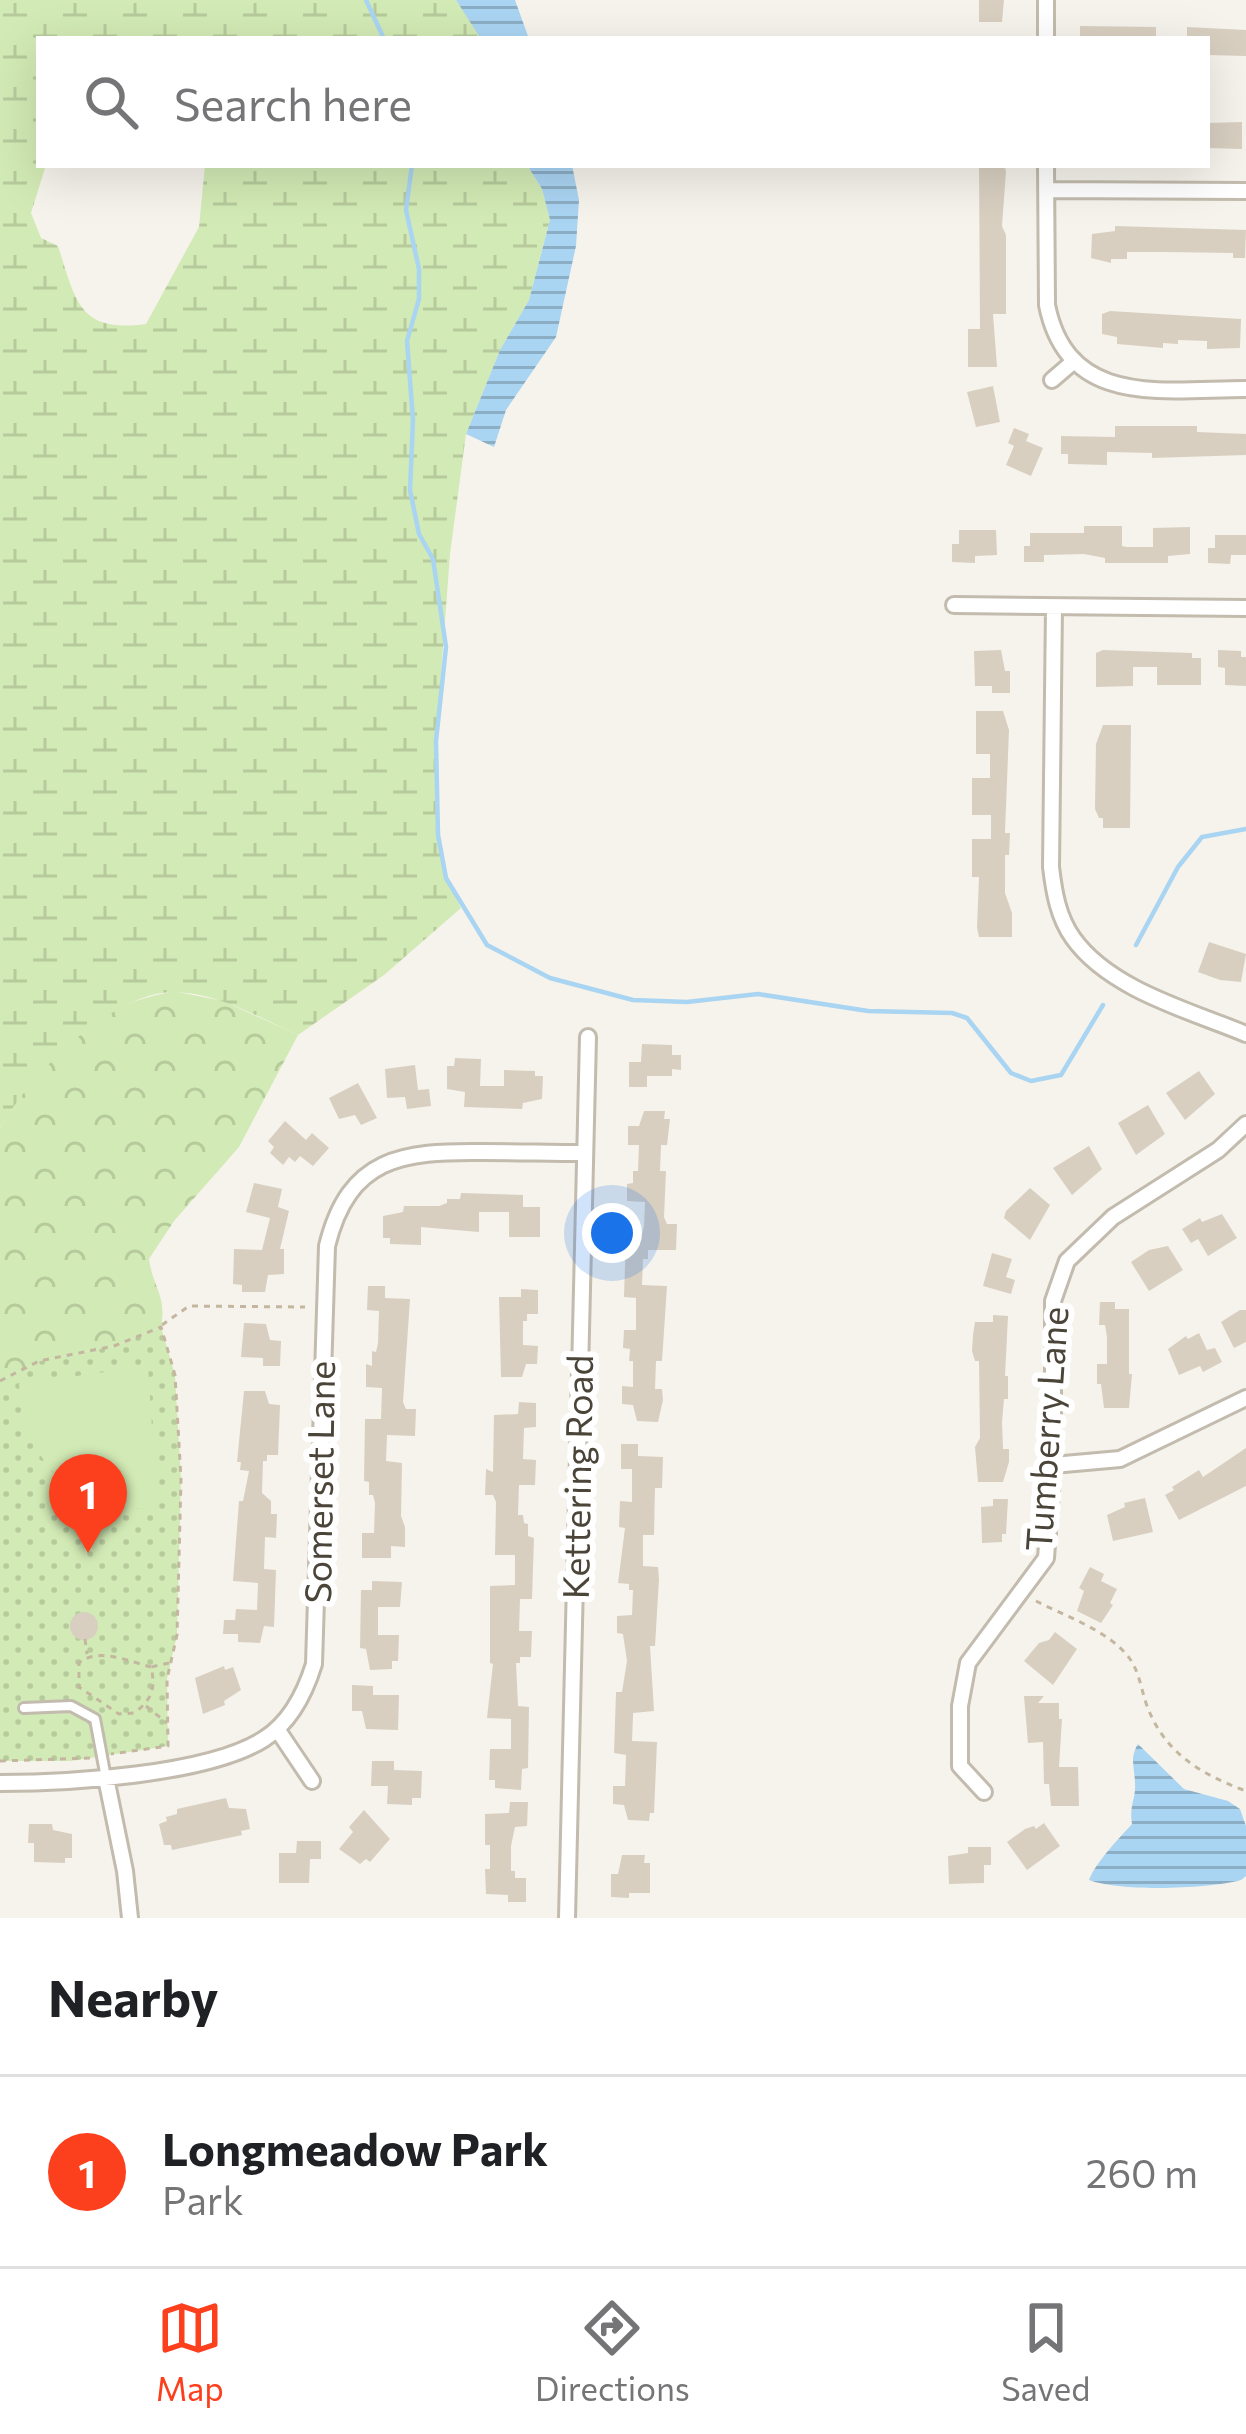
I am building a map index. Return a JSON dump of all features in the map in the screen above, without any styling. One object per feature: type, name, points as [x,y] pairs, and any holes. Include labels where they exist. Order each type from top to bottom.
[{"type":"street","points":[[1046,0],[1046,36]]},
{"type":"street","points":[[1046,168],[1047,305],[1052,327],[1073,362],[1094,378],[1124,388],[1246,389]]},
{"type":"street","points":[[1046,190],[1246,191]]},
{"type":"street","points":[[1052,380],[1073,362]]},
{"type":"street","points":[[954,605],[1246,608]]},
{"type":"street","points":[[1054,607],[1052,867],[1058,908],[1072,937],[1111,972],[1246,1034]]},
{"type":"street","name":"Kettering Road","points":[[567,1918],[587,1037]]},
{"type":"street","name":"Tumberry Lane","points":[[984,1792],[960,1766],[960,1706],[968,1663],[1046,1558],[1053,1465],[1053,1301],[1067,1261],[1113,1217],[1218,1150],[1246,1124]]},
{"type":"street","name":"Somerset Lane","points":[[277,1730],[299,1702],[314,1664],[326,1246],[344,1198],[369,1172],[411,1153],[585,1153]]},
{"type":"street","points":[[1053,1465],[1120,1459],[1246,1398]]},
{"type":"street","points":[[0,1783],[60,1783],[178,1767],[244,1749],[277,1730],[312,1781]]},
{"type":"street","points":[[106,1778],[130,1918]]},
{"type":"lane","points":[[24,1708],[82,1709],[95,1719],[106,1778]]},
{"type":"path","points":[[0,1381],[39,1361],[114,1346],[161,1327],[189,1306],[305,1307]]},
{"type":"path","points":[[0,1761],[71,1761],[168,1746],[181,1479],[175,1375],[161,1327]]},
{"type":"path","points":[[1020,1592],[1119,1647],[1134,1667],[1154,1721],[1171,1747],[1196,1770],[1246,1792]]},
{"type":"path","points":[[85,1639],[88,1656]]},
{"type":"path","points":[[80,1687],[77,1669],[88,1656],[98,1654],[151,1667],[170,1663]]},
{"type":"path","points":[[70,1688],[80,1687],[119,1714],[134,1713],[145,1705],[155,1682],[151,1667]]},
{"type":"path","points":[[145,1705],[167,1724]]},
{"type":"green space","points":[[0,0],[456,0],[481,36],[36,36],[36,168],[45,168],[31,213],[41,238],[58,246],[76,298],[93,318],[124,326],[146,324],[199,227],[205,168],[529,168],[542,189],[550,220],[529,300],[500,350],[466,434],[450,554],[436,741],[438,835],[446,878],[461,908],[384,975],[298,1035],[239,1008],[193,994],[152,995],[126,1005],[100,1020],[51,1062],[0,1128]]},
{"type":"green space","points":[[173,991],[223,1001],[298,1035],[239,1147],[174,1221],[149,1259],[161,1300],[161,1327],[114,1346],[39,1361],[0,1381],[0,1128],[23,1093],[73,1040],[128,1004]]},
{"type":"green space","points":[[161,1327],[175,1375],[181,1479],[177,1635],[167,1679],[168,1746],[71,1761],[0,1761],[0,1381],[39,1361],[114,1346]]},
{"type":"green space","points":[[148,1366],[157,1508],[127,1508],[78,1493],[59,1479],[32,1438],[19,1384]]},
{"type":"water","points":[[456,0],[515,0],[528,36],[479,36]]},
{"type":"water","points":[[529,168],[573,168],[579,200],[576,246],[556,337],[506,410],[494,447],[466,434],[500,350],[529,300],[550,220],[542,189]]},
{"type":"water","points":[[1138,1744],[1184,1789],[1240,1809],[1246,1826],[1246,1876],[1241,1880],[1165,1888],[1089,1880],[1132,1824],[1133,1759]]},
{"type":"building","points":[[979,0],[1004,0],[1002,22],[979,22]]},
{"type":"building","points":[[1080,26],[1156,27],[1156,36],[1080,36]]},
{"type":"building","points":[[1187,27],[1246,30],[1246,56],[1210,55],[1210,36],[1187,36]]},
{"type":"building","points":[[1242,122],[1242,149],[1210,148],[1210,123]]},
{"type":"building","points":[[979,168],[1005,168],[1006,314],[993,314],[997,367],[968,367],[968,329],[980,329]]},
{"type":"building","points":[[1115,226],[1246,230],[1245,258],[1233,258],[1233,253],[1127,252],[1127,259],[1111,259],[1111,263],[1091,258],[1092,234],[1115,231]]},
{"type":"building","points":[[1102,314],[1241,319],[1240,348],[1207,349],[1207,341],[1178,340],[1178,344],[1163,343],[1163,348],[1117,344],[1117,337],[1102,334]]},
{"type":"building","points":[[993,386],[1000,422],[976,427],[967,392]]},
{"type":"building","points":[[1115,426],[1197,426],[1197,432],[1246,434],[1246,455],[1152,458],[1152,453],[1107,452],[1107,465],[1068,464],[1068,454],[1061,454],[1061,436],[1115,437]]},
{"type":"building","points":[[1014,428],[1029,434],[1026,441],[1043,448],[1031,476],[1006,465],[1014,446],[1008,443]]},
{"type":"building","points":[[1084,526],[1122,526],[1122,546],[1127,547],[1153,547],[1153,528],[1190,527],[1190,554],[1168,556],[1168,563],[1105,563],[1105,558],[1084,554],[1044,555],[1044,562],[1024,562],[1030,533],[1084,533]]},
{"type":"building","points":[[959,530],[996,530],[997,555],[975,556],[975,563],[952,562],[952,544],[959,544]]},
{"type":"building","points":[[1215,535],[1246,535],[1246,555],[1231,555],[1230,564],[1208,563],[1208,548],[1215,548]]},
{"type":"building","points":[[1001,650],[1005,671],[1010,671],[1010,693],[975,686],[974,651]]},
{"type":"building","points":[[1218,650],[1241,651],[1241,657],[1246,657],[1246,686],[1225,685]]},
{"type":"building","points":[[1096,653],[1192,653],[1192,658],[1201,658],[1201,685],[1157,685],[1157,667],[1133,667],[1133,686],[1096,687]]},
{"type":"building","points":[[976,711],[1003,711],[1009,730],[1005,893],[1012,913],[1012,937],[979,937],[977,928],[979,877],[972,877],[972,839],[991,839],[991,815],[972,815],[972,778],[990,778],[990,754],[976,754]]},
{"type":"building","points":[[1103,725],[1131,725],[1130,828],[1103,828],[1103,818],[1095,809],[1096,744]]},
{"type":"building","points":[[1209,942],[1246,954],[1241,982],[1198,972]]},
{"type":"building","points":[[642,1044],[672,1045],[672,1055],[681,1055],[681,1070],[672,1069],[672,1076],[647,1076],[647,1087],[629,1087],[629,1062],[641,1062]]},
{"type":"building","points":[[455,1058],[481,1059],[480,1086],[504,1086],[504,1070],[535,1071],[535,1076],[543,1076],[542,1099],[523,1103],[522,1109],[464,1107],[465,1092],[447,1089],[447,1066],[454,1066]]},
{"type":"building","points":[[415,1065],[418,1090],[429,1089],[431,1106],[407,1109],[405,1097],[387,1098],[385,1069]]},
{"type":"building","points":[[1199,1071],[1215,1094],[1185,1120],[1166,1093]]},
{"type":"building","points":[[358,1083],[377,1118],[361,1125],[355,1115],[339,1119],[329,1098]]},
{"type":"building","points":[[1148,1105],[1165,1134],[1136,1155],[1118,1123]]},
{"type":"building","points":[[644,1111],[665,1111],[664,1119],[670,1119],[667,1145],[661,1145],[660,1171],[666,1171],[664,1217],[667,1224],[677,1224],[676,1250],[648,1250],[648,1259],[643,1259],[642,1285],[667,1286],[662,1361],[656,1361],[655,1389],[662,1389],[663,1400],[658,1422],[637,1421],[633,1405],[622,1404],[622,1386],[633,1387],[633,1361],[629,1361],[630,1349],[623,1348],[624,1330],[636,1330],[636,1298],[624,1297],[626,1234],[642,1234],[645,1202],[627,1201],[627,1184],[633,1183],[633,1171],[638,1171],[639,1145],[628,1145],[628,1126],[639,1126]]},
{"type":"building","points":[[285,1121],[306,1140],[312,1133],[329,1148],[313,1166],[300,1156],[295,1162],[289,1157],[283,1165],[270,1153],[274,1147],[268,1141]]},
{"type":"building","points":[[1089,1146],[1102,1169],[1072,1195],[1053,1168]]},
{"type":"building","points":[[254,1183],[282,1189],[278,1207],[289,1211],[280,1249],[284,1249],[284,1274],[268,1275],[265,1292],[242,1292],[242,1285],[233,1284],[234,1249],[262,1250],[270,1218],[246,1212]]},
{"type":"building","points":[[1030,1188],[1050,1205],[1030,1240],[1004,1218]]},
{"type":"building","points":[[461,1193],[523,1195],[523,1207],[540,1207],[540,1237],[509,1237],[509,1212],[479,1212],[479,1232],[421,1227],[421,1245],[390,1244],[390,1238],[383,1238],[383,1216],[403,1212],[404,1206],[439,1206],[447,1199],[460,1199]]},
{"type":"building","points":[[1222,1214],[1237,1238],[1208,1256],[1198,1239],[1191,1243],[1182,1229],[1200,1218],[1202,1222]]},
{"type":"building","points":[[1168,1246],[1183,1270],[1149,1291],[1131,1262],[1149,1250]]},
{"type":"building","points":[[992,1253],[1012,1259],[1006,1277],[1015,1280],[1011,1294],[983,1286]]},
{"type":"building","points":[[368,1286],[385,1286],[385,1298],[410,1299],[403,1402],[406,1409],[416,1409],[415,1436],[387,1435],[386,1461],[402,1463],[405,1527],[405,1547],[391,1546],[391,1558],[362,1558],[362,1533],[374,1533],[375,1503],[369,1482],[364,1481],[365,1419],[381,1419],[382,1388],[366,1387],[366,1364],[372,1366],[372,1351],[376,1352],[378,1343],[379,1311],[367,1310]]},
{"type":"building","points":[[521,1289],[538,1290],[538,1314],[527,1314],[523,1321],[523,1345],[538,1346],[537,1364],[526,1364],[522,1377],[501,1377],[499,1297],[521,1297]]},
{"type":"building","points":[[1100,1302],[1129,1309],[1129,1408],[1104,1408],[1101,1384],[1097,1384],[1097,1364],[1107,1364]]},
{"type":"building","points":[[1246,1310],[1246,1342],[1234,1348],[1221,1322]]},
{"type":"building","points":[[993,1315],[1008,1316],[1008,1399],[1004,1399],[1002,1422],[1003,1449],[1009,1449],[1009,1462],[1003,1482],[978,1482],[979,1361],[972,1351],[973,1335],[975,1322],[993,1322]]},
{"type":"building","points":[[244,1323],[266,1324],[270,1340],[281,1341],[280,1366],[263,1366],[263,1358],[241,1357]]},
{"type":"building","points":[[1199,1333],[1207,1350],[1215,1348],[1222,1362],[1203,1372],[1200,1366],[1179,1375],[1168,1349]]},
{"type":"building","points":[[244,1391],[265,1391],[269,1404],[280,1405],[278,1455],[267,1455],[263,1461],[262,1493],[271,1501],[271,1514],[277,1514],[276,1538],[265,1537],[264,1569],[276,1570],[274,1627],[264,1626],[260,1643],[238,1642],[238,1634],[223,1634],[224,1620],[235,1620],[236,1609],[257,1610],[258,1583],[233,1581],[239,1501],[243,1501],[249,1471],[240,1470],[241,1462],[237,1462]]},
{"type":"building","points":[[519,1402],[536,1403],[536,1427],[524,1428],[523,1459],[536,1460],[535,1485],[519,1485],[518,1515],[523,1515],[528,1536],[534,1538],[532,1599],[520,1599],[519,1631],[532,1631],[531,1657],[520,1657],[516,1663],[518,1706],[529,1707],[528,1768],[522,1769],[521,1790],[495,1788],[495,1780],[489,1780],[490,1749],[511,1749],[511,1719],[487,1718],[493,1664],[490,1586],[515,1585],[515,1555],[495,1555],[496,1502],[493,1495],[485,1495],[486,1469],[493,1472],[494,1415],[518,1414]]},
{"type":"building","points":[[621,1444],[638,1444],[638,1456],[663,1457],[662,1488],[655,1488],[654,1535],[643,1535],[643,1566],[658,1567],[659,1579],[655,1646],[650,1646],[654,1711],[633,1713],[632,1741],[657,1742],[654,1813],[649,1821],[628,1820],[624,1805],[613,1804],[613,1786],[625,1786],[626,1755],[614,1753],[616,1692],[622,1692],[627,1661],[623,1634],[617,1633],[617,1616],[632,1615],[633,1590],[629,1584],[618,1583],[625,1528],[619,1527],[620,1501],[632,1502],[632,1469],[621,1469]]},
{"type":"building","points":[[1246,1448],[1246,1486],[1179,1520],[1165,1495],[1172,1487],[1199,1470],[1203,1477]]},
{"type":"building","points":[[1145,1498],[1153,1532],[1113,1541],[1107,1515],[1125,1507],[1124,1503]]},
{"type":"building","points":[[993,1499],[1008,1499],[1006,1534],[1002,1542],[982,1543],[981,1507],[993,1506]]},
{"type":"building","points":[[1090,1567],[1104,1574],[1101,1581],[1117,1589],[1101,1623],[1077,1611],[1084,1591],[1079,1588]]},
{"type":"building","points":[[372,1581],[402,1582],[400,1607],[378,1607],[378,1635],[399,1635],[398,1661],[392,1661],[392,1669],[370,1670],[366,1649],[360,1648],[361,1590],[372,1590]]},
{"type":"building","points":[[84,1612],[94,1616],[98,1626],[94,1636],[84,1640],[74,1636],[70,1626],[74,1616]]},
{"type":"building","points":[[1055,1632],[1077,1649],[1053,1685],[1024,1661]]},
{"type":"building","points":[[224,1666],[225,1670],[233,1667],[241,1690],[224,1701],[225,1705],[203,1714],[195,1678]]},
{"type":"building","points":[[352,1685],[373,1686],[373,1695],[399,1695],[398,1730],[366,1729],[362,1711],[352,1711]]},
{"type":"building","points":[[1024,1696],[1044,1696],[1038,1703],[1059,1703],[1059,1767],[1078,1767],[1079,1806],[1051,1806],[1049,1784],[1044,1784],[1043,1742],[1028,1743]]},
{"type":"building","points":[[372,1761],[394,1761],[394,1770],[422,1771],[421,1798],[412,1798],[412,1805],[387,1804],[388,1786],[371,1786]]},
{"type":"building","points":[[226,1798],[229,1808],[246,1809],[250,1829],[241,1831],[242,1835],[172,1850],[171,1845],[164,1845],[159,1824],[166,1817],[177,1814],[177,1809]]},
{"type":"building","points":[[510,1802],[528,1802],[527,1826],[515,1827],[511,1846],[511,1871],[515,1878],[526,1878],[526,1902],[486,1894],[490,1845],[485,1845],[485,1814],[509,1813]]},
{"type":"building","points":[[364,1810],[390,1839],[370,1862],[366,1859],[360,1864],[339,1849]]},
{"type":"building","points":[[1044,1823],[1060,1846],[1027,1870],[1007,1842]]},
{"type":"building","points":[[29,1824],[52,1824],[53,1830],[72,1834],[72,1858],[65,1858],[65,1863],[34,1862]]},
{"type":"building","points":[[297,1841],[321,1841],[321,1859],[310,1859],[309,1883],[279,1883],[279,1853],[296,1853]]},
{"type":"building","points":[[968,1847],[991,1847],[984,1883],[949,1884],[948,1856],[968,1853]]},
{"type":"building","points":[[622,1855],[645,1855],[644,1863],[650,1863],[650,1893],[611,1897],[611,1874],[618,1874]]},
{"type":"waterway","points":[[366,0],[383,36]]},
{"type":"waterway","points":[[412,168],[406,210],[419,269],[419,299],[407,341],[413,420],[410,490],[419,534],[433,559],[446,647],[436,741],[438,835],[446,878],[487,945],[550,978],[633,1000],[687,1002],[758,994],[868,1011],[952,1013],[967,1018],[1011,1073],[1031,1081],[1061,1075],[1103,1005]]},
{"type":"waterway","points":[[1136,945],[1178,867],[1202,837],[1246,829]]},
{"type":"place","name":"Longmeadow Park","points":[[88,1553]]}]
